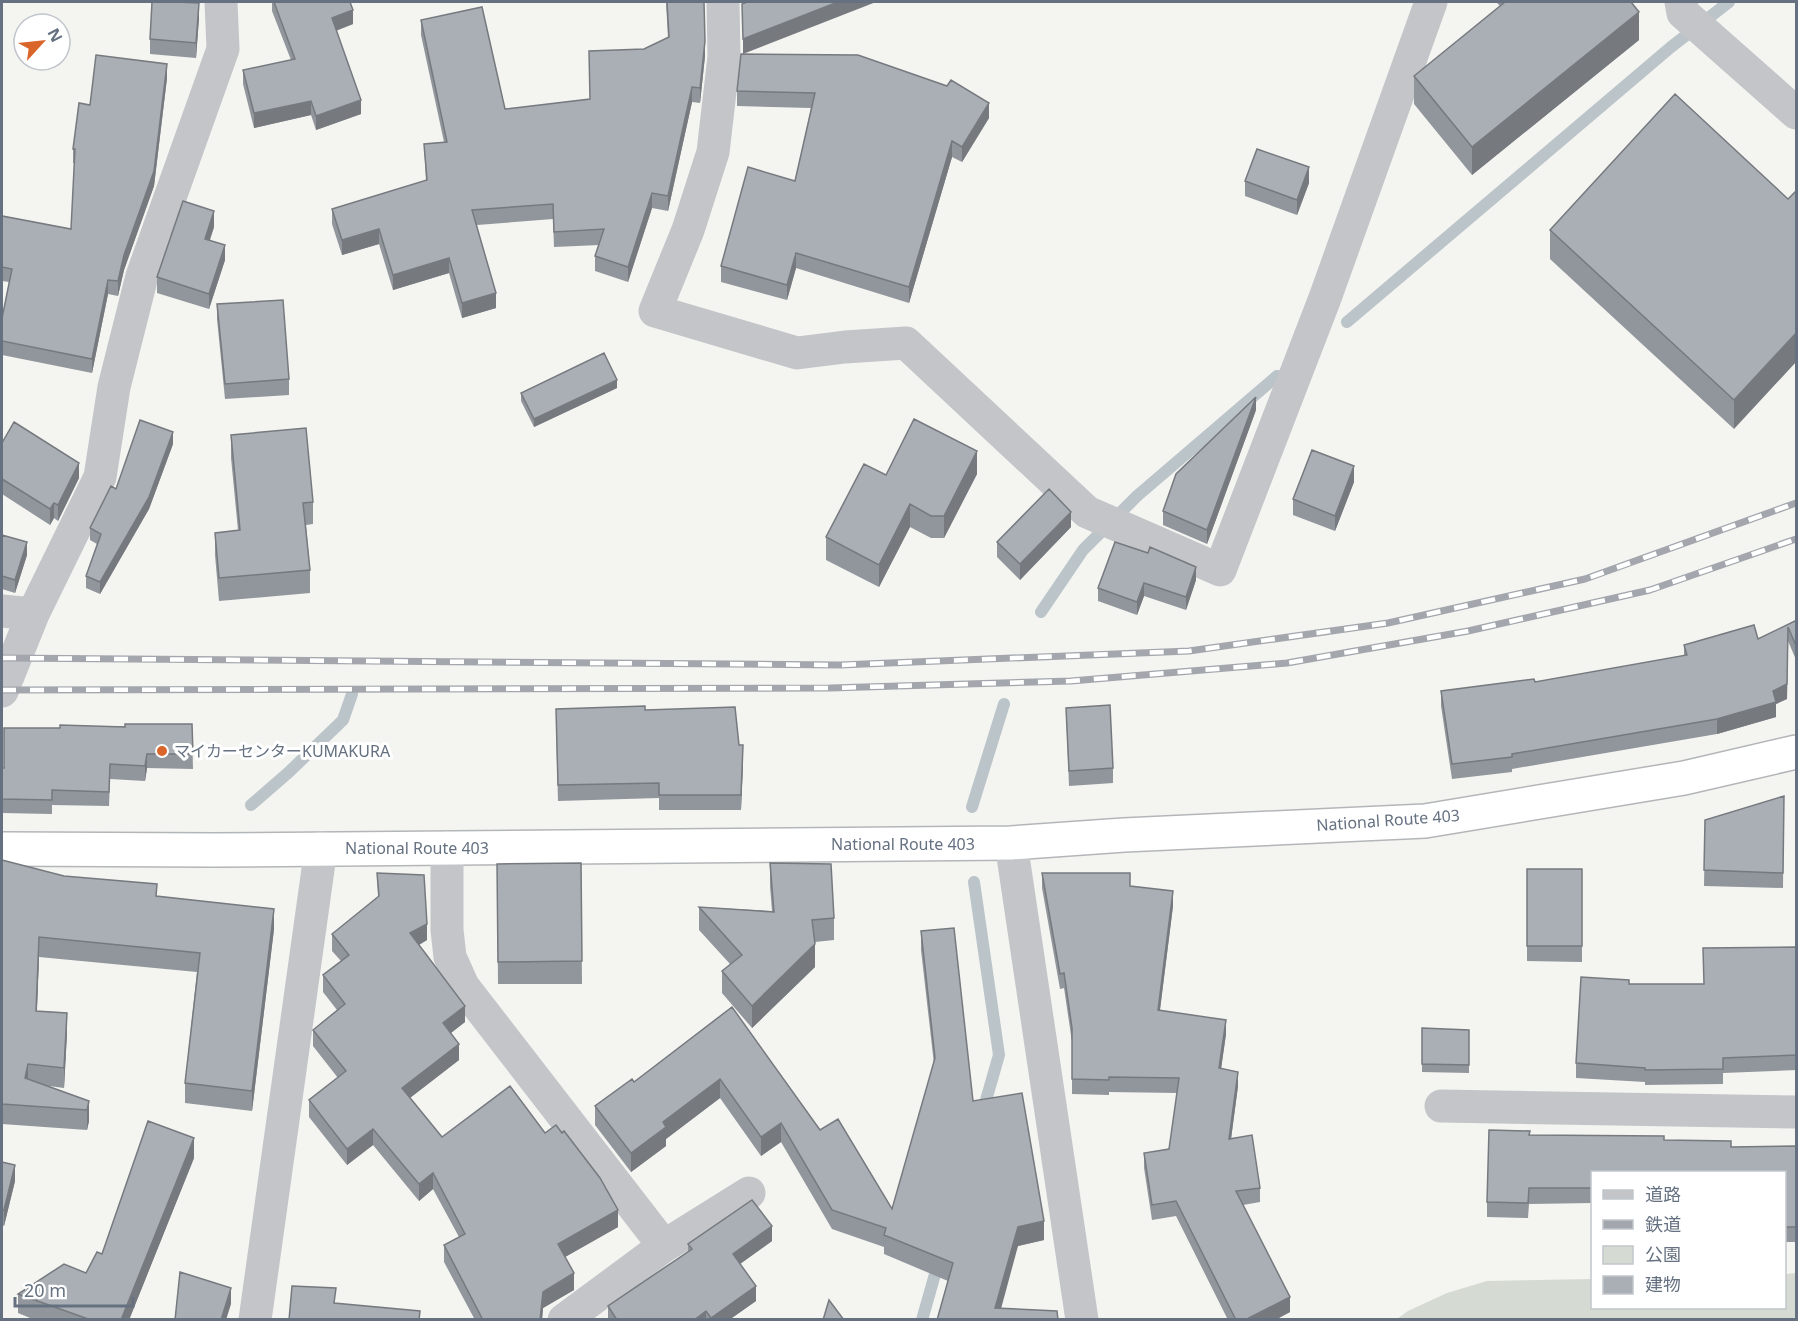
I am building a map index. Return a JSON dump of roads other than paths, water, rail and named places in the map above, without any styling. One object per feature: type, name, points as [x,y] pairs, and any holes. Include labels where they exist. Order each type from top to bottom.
[{"type":"highway","name":"National Route 403","points":[[2,849],[214,850],[1011,843],[1425,820],[1684,778],[1797,752]]},
{"type":"street","points":[[2,691],[17,613],[100,477],[114,387],[142,276],[223,49],[221,2]]},
{"type":"street","points":[[723,2],[724,57],[713,152],[688,230],[654,311],[797,353],[845,346],[906,343],[1086,512],[1220,570],[1325,298],[1431,2]]},
{"type":"street","points":[[1681,2],[1683,13],[1797,113]]},
{"type":"street","points":[[1011,843],[1082,1320]]},
{"type":"street","points":[[255,1320],[321,848]]},
{"type":"street","points":[[447,848],[447,930],[450,957],[463,986],[664,1246]]},
{"type":"street","points":[[1441,1106],[1797,1112]]},
{"type":"street","points":[[564,1320],[664,1246],[749,1192]]},
{"type":"waterway","points":[[1347,322],[1671,47],[1729,2]]},
{"type":"waterway","points":[[1041,612],[1083,550],[1137,496],[1277,376]]},
{"type":"waterway","points":[[251,805],[343,720],[352,694]]},
{"type":"waterway","points":[[972,807],[1004,704]]},
{"type":"waterway","points":[[974,882],[999,1055],[982,1114]]},
{"type":"waterway","points":[[922,1320],[939,1260]]},
{"type":"railway","points":[[2,658],[840,665],[1189,651],[1388,623],[1585,579],[1796,503]]},
{"type":"railway","points":[[2,690],[830,688],[1071,681],[1287,663],[1468,631],[1650,590],[1796,539]]},
{"type":"place","name":"マイカーセンターKUMAKURA","points":[[162,751]]}]
